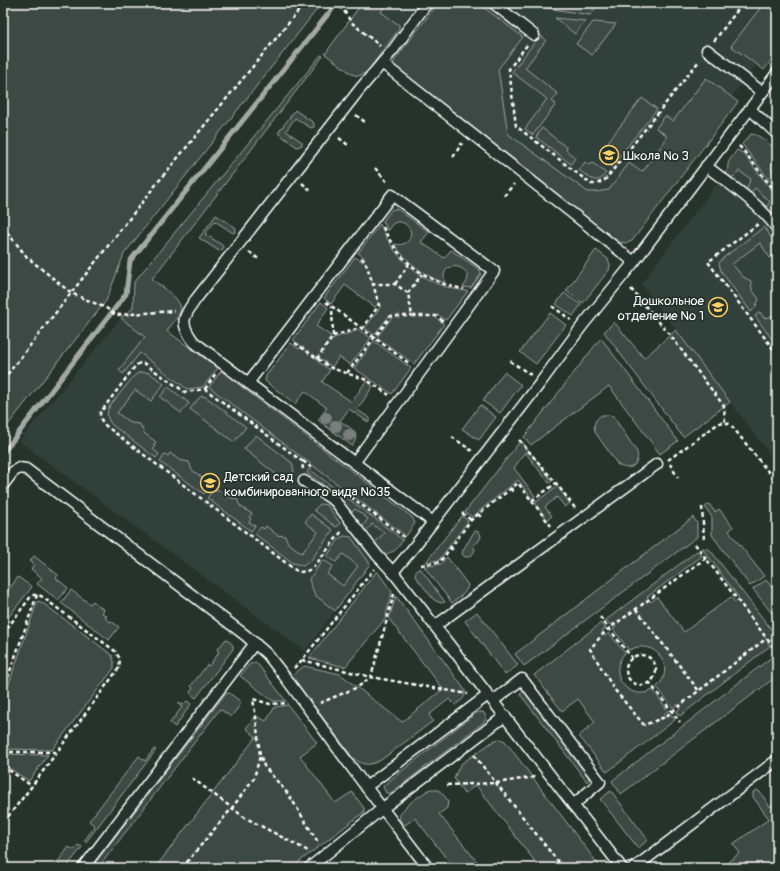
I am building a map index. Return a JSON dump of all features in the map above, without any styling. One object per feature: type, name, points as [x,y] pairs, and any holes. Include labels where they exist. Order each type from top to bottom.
[{"type":"lane","points":[[427,3],[189,310],[184,323],[187,333],[194,342],[433,522]]},
{"type":"lane","points":[[492,3],[534,35]]},
{"type":"lane","points":[[707,50],[762,92]]},
{"type":"lane","points":[[384,60],[634,262]]},
{"type":"lane","points":[[393,572],[410,552],[582,326],[634,262],[777,73]]},
{"type":"lane","points":[[750,109],[777,134]]},
{"type":"lane","points":[[706,166],[750,199],[768,216],[777,228]]},
{"type":"lane","points":[[248,383],[392,195],[494,271],[354,463]]},
{"type":"lane","points":[[435,626],[657,464]]},
{"type":"lane","points":[[3,485],[13,472],[19,468],[26,469],[255,643],[267,654],[285,677],[428,868]]},
{"type":"lane","points":[[304,481],[335,502],[349,521],[393,572],[622,868]]},
{"type":"lane","points":[[83,868],[255,643]]},
{"type":"lane","points":[[366,787],[490,698],[522,679],[600,782],[573,805]]},
{"type":"lane","points":[[309,868],[383,808],[505,716]]},
{"type":"lane","points":[[634,868],[777,760]]},
{"type":"path","points":[[3,380],[158,182],[305,3]]},
{"type":"path","points":[[333,3],[343,9],[351,22],[381,46],[384,60]]},
{"type":"path","points":[[534,35],[509,69],[516,126],[591,184],[596,184],[605,180],[743,3]]},
{"type":"path","points":[[452,156],[462,143]]},
{"type":"path","points":[[738,146],[743,150],[777,194]]},
{"type":"path","points":[[375,168],[387,182]]},
{"type":"path","points":[[504,196],[514,183]]},
{"type":"path","points":[[768,216],[708,262],[777,354]]},
{"type":"path","points":[[382,223],[393,246],[409,264],[432,280],[456,288],[469,290]]},
{"type":"path","points":[[3,227],[27,258],[71,293],[106,308],[116,315],[189,310]]},
{"type":"path","points":[[333,336],[361,328],[379,305],[365,261],[357,255]]},
{"type":"path","points":[[395,284],[409,264]]},
{"type":"path","points":[[408,293],[422,274]]},
{"type":"path","points":[[373,284],[395,284],[408,293],[412,316]]},
{"type":"path","points":[[631,289],[670,335],[724,406],[725,422]]},
{"type":"path","points":[[322,300],[412,366]]},
{"type":"path","points":[[552,306],[573,321]]},
{"type":"path","points":[[317,359],[333,336],[332,307]]},
{"type":"path","points":[[347,373],[391,316],[436,316],[445,322]]},
{"type":"path","points":[[292,341],[331,368],[367,380]]},
{"type":"path","points":[[510,361],[531,375]]},
{"type":"path","points":[[223,364],[204,389],[185,392],[150,367],[140,363],[136,365],[100,413],[100,418],[106,426],[298,572],[313,568],[349,521]]},
{"type":"path","points":[[204,389],[315,470]]},
{"type":"path","points":[[657,464],[668,460],[718,423],[725,422],[731,425],[777,483]]},
{"type":"path","points":[[452,437],[473,452]]},
{"type":"path","points":[[520,440],[583,518]]},
{"type":"path","points":[[668,460],[678,478]]},
{"type":"path","points":[[302,461],[304,481]]},
{"type":"path","points":[[421,565],[440,562],[471,520],[518,483],[558,536]]},
{"type":"path","points":[[532,501],[556,483]]},
{"type":"path","points":[[511,488],[514,494]]},
{"type":"path","points":[[346,494],[406,539]]},
{"type":"path","points":[[702,507],[704,539]]},
{"type":"path","points":[[462,513],[471,520]]},
{"type":"path","points":[[478,514],[482,518]]},
{"type":"path","points":[[696,544],[774,648]]},
{"type":"path","points":[[450,547],[455,552]]},
{"type":"path","points":[[706,558],[602,634],[590,649],[614,689],[644,725],[665,717],[766,638]]},
{"type":"path","points":[[290,672],[302,660],[377,566]]},
{"type":"path","points":[[314,706],[358,687],[371,676],[395,591]]},
{"type":"path","points":[[3,634],[32,595],[42,596],[115,651],[120,659],[119,668],[3,823]]},
{"type":"path","points":[[3,692],[37,595]]},
{"type":"path","points":[[636,609],[699,691]]},
{"type":"path","points":[[600,618],[632,658]]},
{"type":"path","points":[[640,655],[649,658],[655,665],[655,675],[649,682],[640,685],[635,684],[627,677],[626,666],[632,658],[640,655]]},
{"type":"path","points":[[302,660],[371,676],[472,695]]},
{"type":"path","points":[[649,682],[680,722]]},
{"type":"path","points":[[290,703],[270,704],[253,699],[260,756],[264,766],[289,795],[321,848]]},
{"type":"path","points":[[466,746],[563,868]]},
{"type":"path","points":[[3,752],[56,752]]},
{"type":"path","points":[[182,868],[232,808],[254,778],[260,756]]},
{"type":"path","points":[[3,766],[32,786]]},
{"type":"path","points":[[447,785],[496,783],[535,777]]},
{"type":"path","points":[[192,778],[244,817],[313,854]]},
{"type":"path","points":[[588,868],[603,866]]},
{"type":"shaded area","points":[[3,3],[322,3],[124,254],[106,301],[3,431]]},
{"type":"shaded area","name":"Школа № 3","points":[[361,3],[777,3],[777,37],[629,231],[393,50],[351,16]]},
{"type":"shaded area","points":[[362,3],[387,3],[381,12],[399,25],[399,29],[367,72],[358,76],[352,74],[325,54]]},
{"type":"shaded area","points":[[438,3],[478,3],[523,37],[498,69],[508,134],[588,192],[609,190],[629,163],[640,171],[644,170],[666,139],[666,135],[656,128],[665,116],[673,121],[706,78],[738,102],[632,241],[627,243],[619,242],[399,78],[393,70],[394,61]]},
{"type":"shaded area","points":[[544,3],[574,3],[580,7],[583,3],[599,3],[590,15],[541,7]]},
{"type":"shaded area","points":[[764,3],[777,3],[777,53],[764,70],[731,46]]},
{"type":"shaded area","points":[[555,18],[585,21],[575,34]]},
{"type":"shaded area","points":[[593,22],[616,24],[592,55],[576,44]]},
{"type":"shaded area","points":[[540,35],[546,40],[525,68],[558,94],[552,101],[556,104],[533,135],[525,129],[547,99],[512,72]]},
{"type":"shaded area","points":[[321,55],[323,56],[152,279],[166,289],[181,307],[179,315],[167,331],[218,368],[203,387],[187,389],[140,353],[123,374],[119,370],[145,337],[121,318],[133,308],[134,282]]},
{"type":"shaded area","points":[[642,98],[657,109],[611,167],[599,158],[607,149],[604,147]]},
{"type":"shaded area","points":[[295,110],[314,123],[314,127],[311,128],[295,118],[286,131],[302,142],[302,145],[297,147],[278,133]]},
{"type":"shaded area","points":[[542,128],[567,148],[566,150],[575,158],[571,164],[536,137]]},
{"type":"shaded area","points":[[751,134],[761,138],[777,151],[777,161],[773,162],[771,168],[774,173],[777,173],[777,190],[742,144]]},
{"type":"shaded area","name":"Дошкольное отделение № 1","points":[[747,145],[777,184],[777,464],[641,284]]},
{"type":"shaded area","points":[[737,150],[743,153],[777,197],[777,223],[766,208],[770,202],[755,188],[749,195],[747,189],[751,179],[739,171],[732,177],[724,175],[728,170],[729,162]]},
{"type":"shaded area","points":[[585,162],[589,165],[593,163],[606,173],[603,177],[596,180],[590,178],[579,170]]},
{"type":"shaded area","points":[[392,209],[397,209],[429,232],[421,242],[444,258],[451,250],[480,270],[481,274],[471,288],[463,287],[467,280],[467,274],[464,270],[458,267],[447,269],[444,274],[445,283],[416,268],[404,257],[394,244],[404,244],[407,242],[411,232],[405,224],[401,222],[396,222],[388,231],[383,221]]},
{"type":"shaded area","points":[[216,215],[236,229],[233,233],[215,221],[205,234],[222,245],[223,249],[219,251],[199,238]]},
{"type":"shaded area","points":[[380,224],[395,251],[404,262],[415,271],[426,279],[439,284],[453,289],[468,291],[446,320],[438,315],[436,318],[444,324],[414,364],[377,337],[392,317],[390,315],[374,335],[365,328],[381,306],[378,304],[375,307],[345,285],[331,304],[324,298],[355,257],[363,262],[365,258],[358,253]]},
{"type":"shaded area","points":[[764,227],[772,239],[774,247],[773,254],[770,258],[760,243],[732,264],[743,277],[751,281],[752,290],[759,299],[755,308],[751,312],[721,271],[719,263],[723,258]]},
{"type":"shaded area","points":[[596,250],[608,259],[610,265],[609,270],[583,303],[566,291]]},
{"type":"shaded area","points":[[564,293],[581,305],[573,316],[556,304]]},
{"type":"shaded area","points":[[321,302],[328,308],[316,326],[331,336],[328,341],[330,343],[334,338],[359,330],[371,338],[350,365],[339,357],[332,367],[319,358],[317,361],[330,370],[322,382],[352,402],[366,381],[373,386],[357,410],[370,418],[370,421],[368,422],[349,409],[340,421],[354,431],[356,437],[352,446],[318,420],[327,408],[305,391],[295,404],[265,381],[266,376],[291,343],[299,349],[301,346],[293,340]]},
{"type":"shaded area","points":[[760,312],[764,318],[768,318],[772,315],[777,322],[777,346],[755,316]]},
{"type":"shaded area","points":[[550,313],[566,325],[536,364],[520,352]]},
{"type":"shaded area","name":"Детский сад комбинированного вида №35","points":[[123,316],[209,383],[400,524],[305,651],[19,441]]},
{"type":"shaded area","points":[[614,322],[644,358],[676,330],[730,402],[683,437],[604,332]]},
{"type":"shaded area","points":[[601,338],[678,441],[660,454],[609,386],[531,445],[524,437]]},
{"type":"shaded area","points":[[374,341],[411,368],[392,394],[354,368]]},
{"type":"shaded area","points":[[221,371],[412,517],[415,523],[406,536],[209,387]]},
{"type":"shaded area","points":[[142,372],[150,373],[164,384],[151,401],[135,390],[117,413],[131,423],[140,424],[144,433],[156,442],[153,445],[155,446],[153,449],[159,454],[156,458],[112,425],[108,416],[109,407],[134,376]]},
{"type":"shaded area","points":[[504,372],[521,385],[500,413],[483,401]]},
{"type":"shaded area","points":[[168,387],[189,403],[181,413],[160,397]]},
{"type":"shaded area","points":[[202,396],[206,397],[246,427],[234,442],[190,409]]},
{"type":"shaded area","points":[[480,405],[496,417],[479,440],[462,429]]},
{"type":"shaded area","points":[[602,415],[613,416],[637,452],[638,457],[633,466],[626,468],[618,465],[595,432],[595,422]]},
{"type":"shaded area","points":[[256,435],[292,463],[294,471],[286,482],[244,449]]},
{"type":"shaded area","points":[[521,440],[552,481],[549,483],[525,452],[514,468],[535,496],[532,499],[518,480],[472,517],[465,512]]},
{"type":"shaded area","points":[[170,453],[179,460],[189,462],[192,470],[204,479],[202,481],[204,483],[201,486],[207,490],[204,494],[160,462],[165,454],[168,456]]},
{"type":"shaded area","points":[[309,469],[403,540],[397,549],[385,556],[382,555],[375,543],[384,533],[372,524],[368,530],[363,531],[362,527],[368,519],[355,509],[350,514],[337,495],[307,473]]},
{"type":"shaded area","points":[[557,486],[570,503],[565,507],[557,497],[545,507],[552,516],[547,520],[535,503]]},
{"type":"shaded area","points":[[217,489],[228,497],[237,499],[240,506],[252,514],[249,517],[251,519],[249,522],[255,526],[251,531],[207,498],[213,490],[215,492]]},
{"type":"shaded area","points":[[320,504],[327,505],[340,523],[338,526],[336,527],[314,510]]},
{"type":"shaded area","points":[[709,504],[715,512],[719,509],[733,527],[729,531],[764,576],[750,586],[712,535],[712,517],[705,507]]},
{"type":"shaded area","points":[[311,514],[333,530],[311,560],[303,566],[293,563],[255,534],[261,527],[264,529],[266,526],[277,535],[285,536],[288,543],[302,553],[318,532],[305,522]]},
{"type":"shaded area","points":[[462,516],[468,521],[439,560],[426,562]]},
{"type":"shaded area","points":[[693,517],[697,523],[697,537],[524,666],[515,654]]},
{"type":"shaded area","points":[[476,531],[480,533],[481,537],[473,546],[475,549],[473,554],[465,557],[462,554],[463,550]]},
{"type":"shaded area","points":[[344,536],[351,537],[370,564],[335,611],[315,595],[309,580],[323,560],[333,566],[327,574],[343,586],[358,566],[343,554],[336,562],[327,556],[340,538]]},
{"type":"shaded area","points":[[702,548],[711,551],[774,633],[776,640],[774,644],[771,640],[768,642],[770,646],[680,716],[676,712],[680,709],[677,705],[673,708],[657,687],[663,679],[665,671],[664,663],[660,656],[655,651],[647,647],[638,647],[629,650],[613,629],[616,627],[613,623],[610,625],[606,620],[697,551],[702,556],[647,597],[651,602],[657,597],[684,632],[731,597],[735,602],[739,598]]},
{"type":"shaded area","points":[[34,556],[58,575],[56,578],[68,588],[58,600],[37,584],[42,578],[31,569],[34,564],[30,561]]},
{"type":"shaded area","points":[[447,557],[468,585],[464,593],[452,603],[424,567],[441,564]]},
{"type":"shaded area","points":[[420,568],[445,602],[441,603],[434,600],[415,576],[416,571]]},
{"type":"shaded area","points":[[377,571],[392,592],[385,619],[345,667],[309,658]]},
{"type":"shaded area","points":[[18,577],[32,587],[3,624],[3,597]]},
{"type":"shaded area","points":[[766,580],[777,594],[777,620],[753,589]]},
{"type":"shaded area","points":[[71,590],[90,604],[93,601],[104,610],[102,613],[107,616],[105,618],[119,627],[109,640],[61,603]]},
{"type":"shaded area","points":[[396,596],[465,690],[465,695],[463,699],[455,705],[449,699],[429,715],[433,721],[381,760],[369,764],[363,764],[353,758],[292,676],[304,666],[340,674],[402,722],[443,689],[389,619]]},
{"type":"shaded area","points":[[39,601],[112,655],[114,668],[52,750],[3,749],[3,701],[37,602]]},
{"type":"shaded area","points":[[477,612],[518,665],[505,675],[465,621]]},
{"type":"shaded area","points":[[601,623],[606,628],[602,631],[605,636],[609,633],[625,653],[620,661],[618,669],[622,684],[635,693],[644,693],[653,690],[668,711],[664,714],[667,718],[672,715],[675,720],[607,772],[579,736],[595,722],[578,699],[562,711],[534,675]]},
{"type":"shaded area","points":[[226,639],[233,645],[233,649],[196,698],[190,693],[193,688],[191,686],[207,665],[209,666],[219,652],[217,650]]},
{"type":"shaded area","points":[[777,653],[777,676],[621,794],[612,781]]},
{"type":"shaded area","points":[[256,662],[286,701],[273,701],[240,676],[250,664]]},
{"type":"shaded area","points":[[527,692],[588,773],[589,779],[587,782],[520,694]]},
{"type":"shaded area","points":[[226,693],[229,693],[240,701],[240,705],[231,717],[220,709],[98,868],[91,868]]},
{"type":"shaded area","points":[[187,701],[191,704],[175,727],[170,723],[182,707],[178,704],[179,702],[183,705]]},
{"type":"shaded area","points":[[288,705],[317,743],[300,756],[335,803],[352,792],[364,808],[364,812],[291,868],[155,868],[256,737],[246,728],[256,716],[266,721],[275,707]]},
{"type":"shaded area","points":[[483,712],[486,716],[484,722],[391,793],[386,793],[383,787],[384,785],[476,713]]},
{"type":"shaded area","points":[[500,739],[505,741],[601,868],[540,868],[476,785],[464,794],[454,778],[461,764],[495,740]]},
{"type":"shaded area","points":[[154,749],[156,750],[86,842],[84,841],[95,826],[89,821],[139,756],[145,761]]},
{"type":"shaded area","points":[[3,754],[48,755],[29,781],[3,764]]},
{"type":"shaded area","points":[[430,789],[439,791],[448,801],[447,808],[439,814],[482,868],[454,868],[415,818],[405,825],[400,821],[402,811],[414,800]]},
{"type":"shaded area","points":[[757,790],[770,807],[777,802],[777,864],[774,868],[732,868],[728,862],[740,853],[733,844],[769,819],[753,797],[753,792]]},
{"type":"shaded area","points":[[611,791],[648,840],[638,848],[600,799]]},
{"type":"shaded area","points":[[78,845],[82,847],[66,868],[63,868],[57,863],[69,847],[74,850]]},
{"type":"waterway","points":[[3,453],[126,294],[130,261],[337,3]]},
{"type":"place","name":"Школа № 3","points":[[609,155]]},
{"type":"place","name":"Дошкольное отделение № 1","points":[[718,307]]},
{"type":"place","name":"Детский сад комбинированного вида №35","points":[[210,483]]}]
